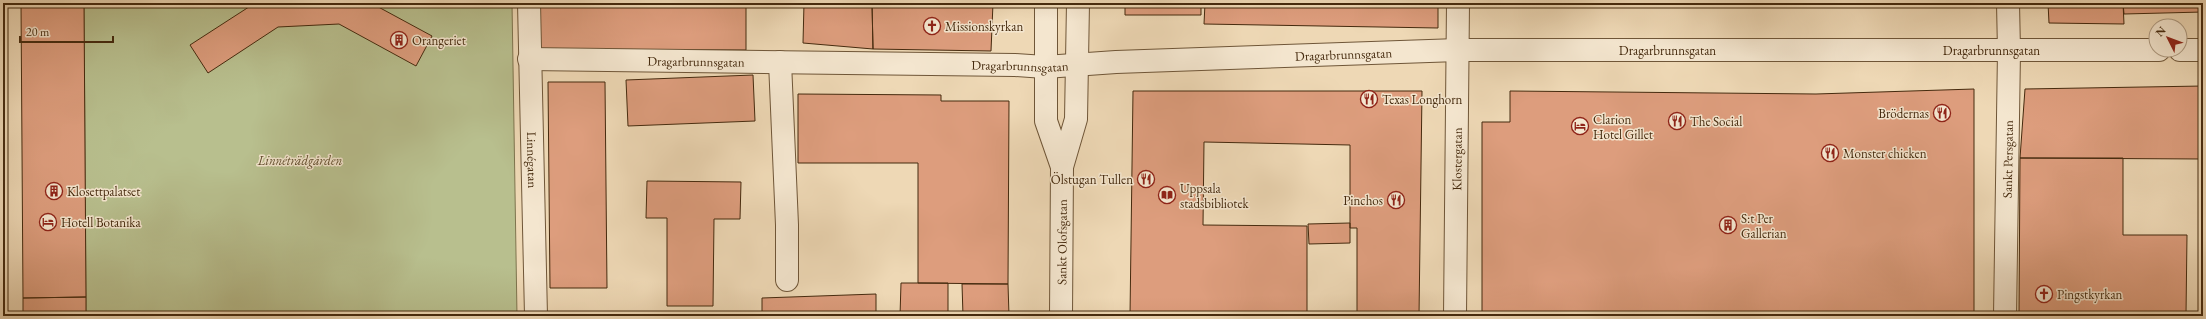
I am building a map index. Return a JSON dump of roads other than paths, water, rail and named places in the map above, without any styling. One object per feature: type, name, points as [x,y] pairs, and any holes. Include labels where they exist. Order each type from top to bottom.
[{"type":"street","name":"Linnégatan","points":[[529,3],[529,59],[536,316]]},
{"type":"street","name":"Sankt Olofsgatan","points":[[1046,3],[1046,121],[1062,167]]},
{"type":"street","name":"Sankt Olofsgatan","points":[[1061,316],[1062,167],[1076,119],[1078,3]]},
{"type":"street","name":"Klostergatan","points":[[1455,316],[1458,3]]},
{"type":"street","name":"Sankt Persgatan","points":[[2006,311],[2009,51],[2008,3]]},
{"type":"street","name":"Dragarbrunnsgatan","points":[[529,59],[1045,67],[1077,63],[1458,50],[2148,50]]},
{"type":"street","points":[[2188,50],[2203,50]]},
{"type":"street","points":[[780,62],[787,225],[787,280]]},
{"type":"place","name":"Missionskyrkan","points":[[932,26]]},
{"type":"place","name":"Orangeriet","points":[[399,40]]},
{"type":"place","name":"Texas Longhorn","points":[[1369,99]]},
{"type":"place","name":"Brödernas","points":[[1942,113]]},
{"type":"place","name":"The Social","points":[[1677,121]]},
{"type":"place","name":"Clarion Hotel Gillet","points":[[1580,126]]},
{"type":"place","name":"Monster chicken","points":[[1830,153]]},
{"type":"place","name":"Ölstugan Tullen","points":[[1146,179]]},
{"type":"place","name":"Klosettpalatset","points":[[54,191]]},
{"type":"place","name":"Uppsala stadsbibliotek","points":[[1167,195]]},
{"type":"place","name":"Pinchos","points":[[1396,200]]},
{"type":"place","name":"Hotell Botanika","points":[[48,222]]},
{"type":"place","name":"S:t Per Gallerian","points":[[1728,225]]},
{"type":"place","name":"Pingstkyrkan","points":[[2044,294]]},
{"type":"park label","name":"Linnéträdgården","points":[[300,160]]}]
